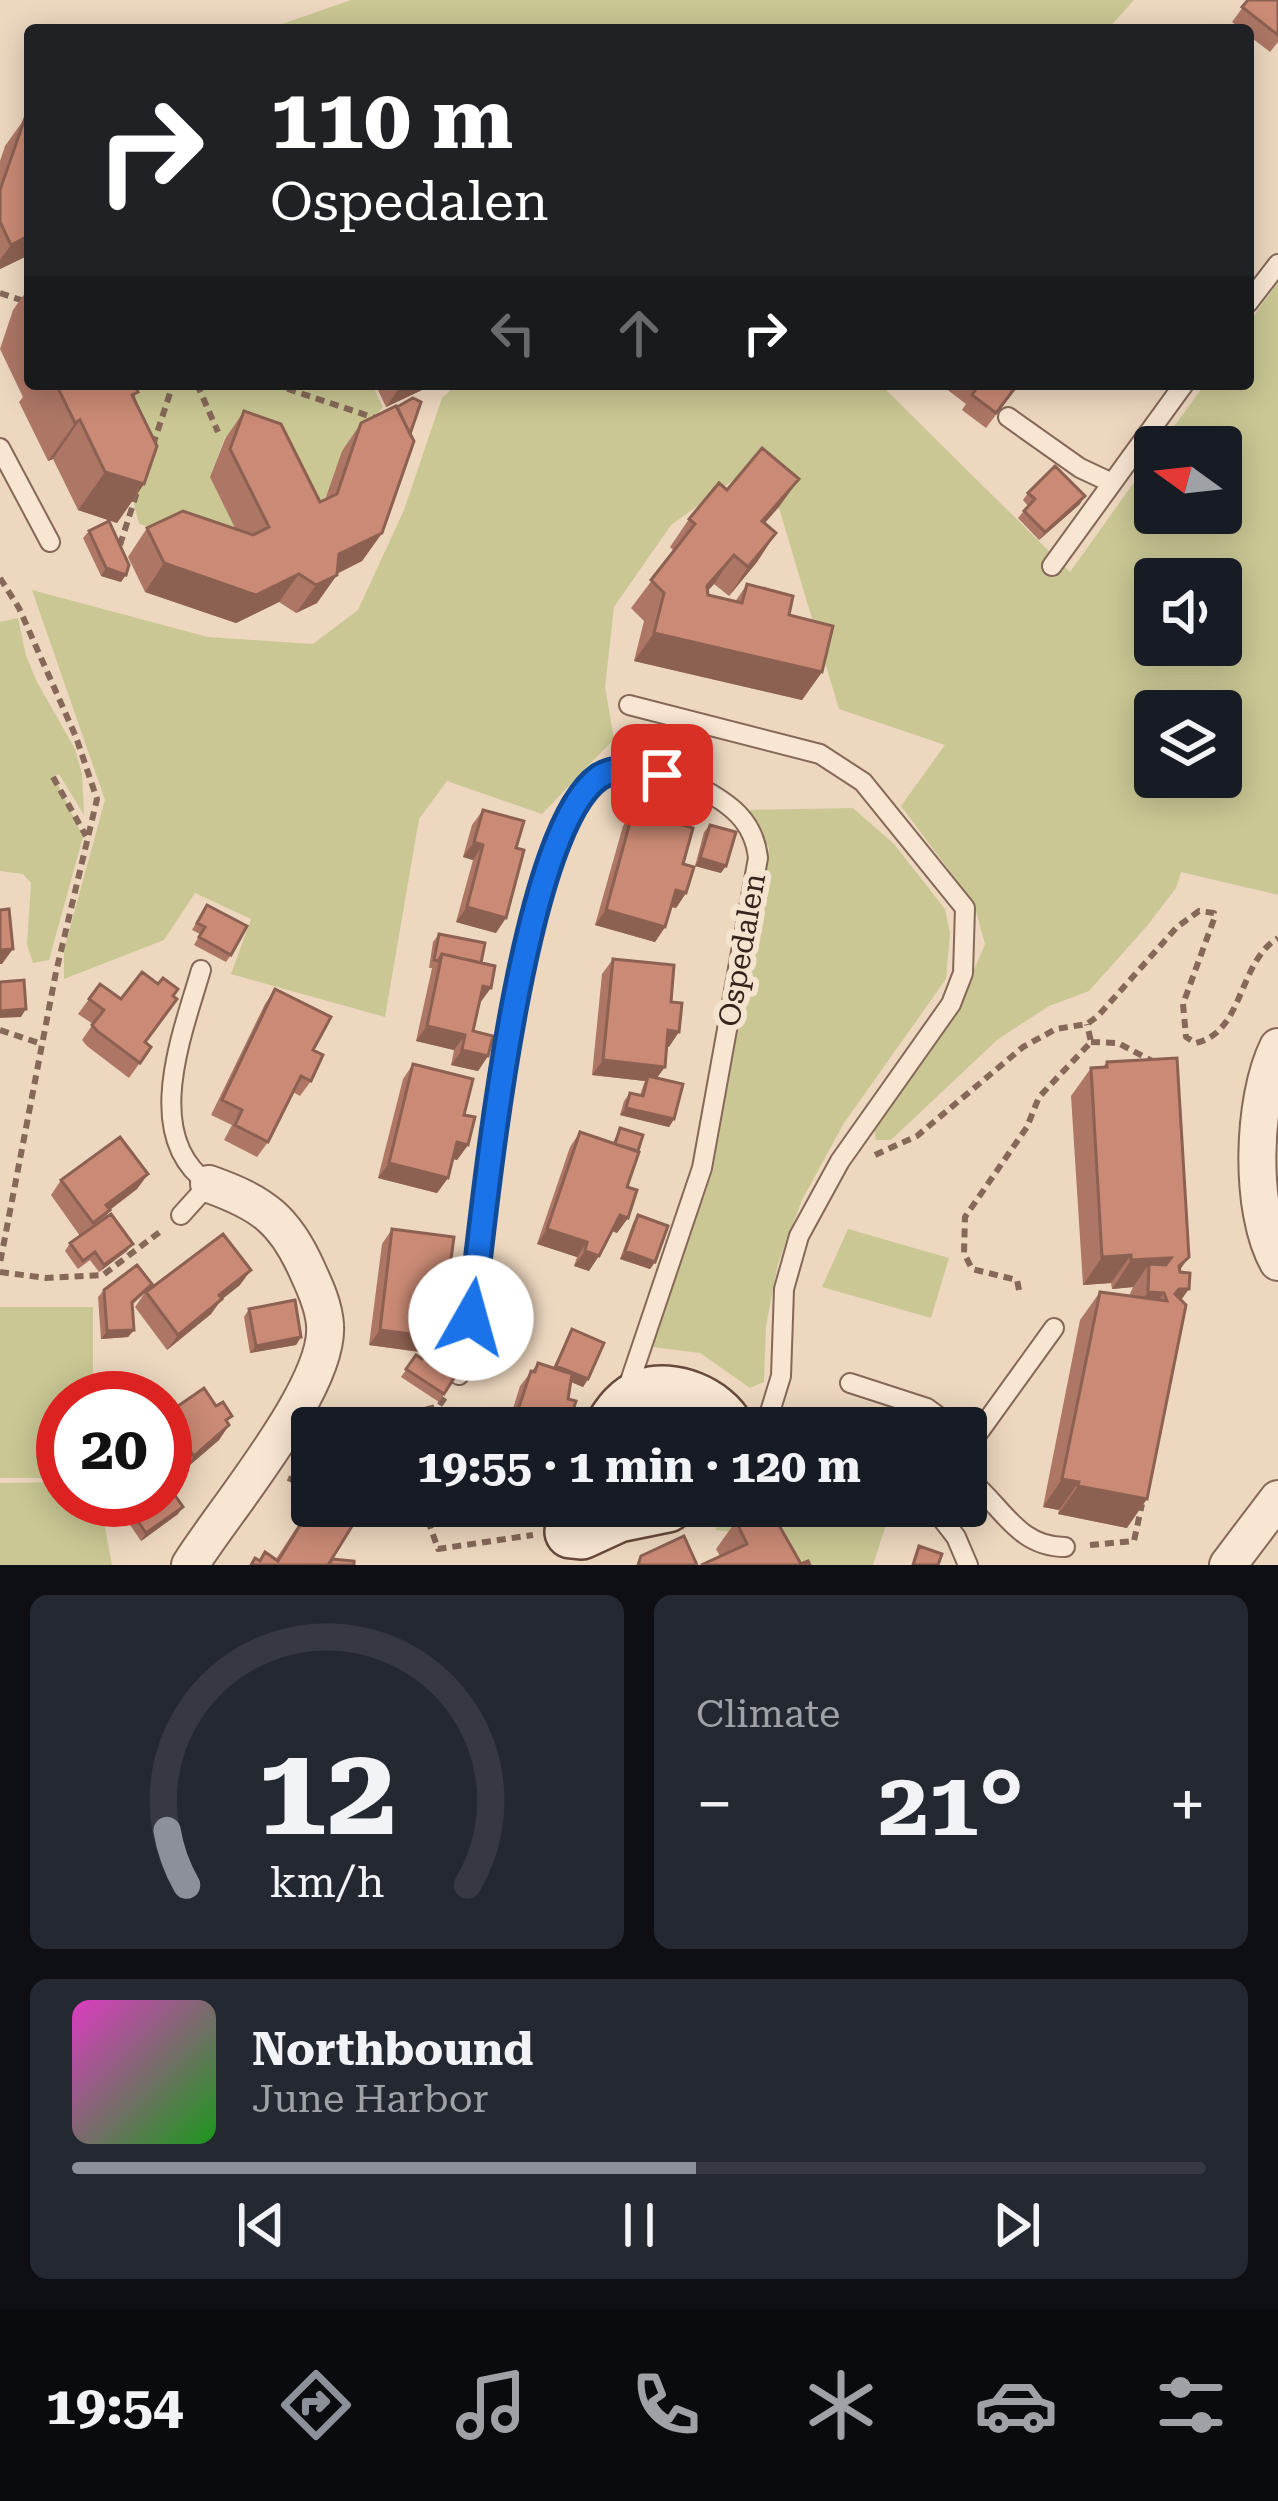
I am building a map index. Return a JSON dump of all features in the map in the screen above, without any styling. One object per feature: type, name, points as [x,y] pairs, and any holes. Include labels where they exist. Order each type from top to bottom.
[{"type":"street","points":[[1278,1047],[1259,1114],[1259,1186],[1266,1241],[1278,1262]]},
{"type":"street","points":[[190,1565],[310,1388],[323,1350],[325,1325],[295,1241],[260,1206],[209,1184]]},
{"type":"street","name":"Ospedalen","points":[[631,1407],[646,1394],[671,1394],[712,1407]]},
{"type":"street","points":[[1228,1565],[1278,1499]]},
{"type":"lane","points":[[1254,295],[1278,264]]},
{"type":"lane","points":[[1052,566],[1180,390]]},
{"type":"lane","points":[[1008,417],[1080,468],[1112,484]]},
{"type":"lane","points":[[0,448],[50,542]]},
{"type":"lane","points":[[629,705],[820,754],[863,782],[965,908],[963,973],[951,1004],[840,1161],[799,1236],[789,1266],[781,1376],[771,1407]]},
{"type":"lane","name":"Ospedalen","points":[[459,1375],[471,1318],[508,1039],[547,866],[570,816],[602,774],[620,770],[662,775],[690,783],[745,818],[758,858],[703,1168],[618,1407]]},
{"type":"lane","points":[[181,1215],[209,1184],[178,1154],[173,1123],[172,1082],[201,970]]},
{"type":"lane","points":[[987,1419],[1054,1328]]},
{"type":"lane","points":[[850,1383],[924,1407]]},
{"type":"lane","points":[[987,1499],[1023,1537],[1044,1547],[1065,1547]]},
{"type":"lane","points":[[948,1527],[968,1565]]},
{"type":"path","points":[[146,465],[170,390]]},
{"type":"path","points":[[199,390],[218,432]]},
{"type":"path","points":[[291,390],[380,420]]},
{"type":"path","points":[[119,545],[140,485]]},
{"type":"path","points":[[0,578],[20,608],[76,737],[97,800],[42,1044],[0,1268],[46,1278],[103,1275],[181,1215]]},
{"type":"path","points":[[53,777],[88,839]]},
{"type":"path","points":[[840,1161],[884,1154],[916,1136],[1003,1060],[1056,1029],[1087,1024],[1177,927],[1199,911],[1214,913],[1211,934],[1183,1004],[1186,1037],[1196,1043],[1211,1039],[1234,1008],[1256,958],[1278,938]]},
{"type":"path","points":[[1087,1024],[1090,1042]]},
{"type":"path","points":[[0,1030],[42,1044]]},
{"type":"path","points":[[1019,1290],[1017,1280],[972,1269],[964,1252],[964,1217],[1027,1127],[1039,1097],[1090,1042],[1118,1043],[1158,1064],[1164,1076]]},
{"type":"path","points":[[436,1407],[459,1375]]},
{"type":"path","points":[[1065,1547],[1134,1541],[1143,1498]]},
{"type":"path","points":[[430,1527],[438,1549],[552,1533],[569,1538]]},
{"type":"shaded area","points":[[351,0],[1134,0],[1112,24],[282,24]]},
{"type":"shaded area","points":[[1278,282],[1278,895],[1181,872],[1176,888],[1147,926],[1089,991],[1049,1006],[997,1040],[891,1140],[876,1140],[874,1130],[967,986],[985,944],[974,904],[901,806],[945,745],[839,709],[764,458],[671,525],[614,607],[605,687],[614,739],[542,814],[447,781],[419,819],[385,1017],[231,974],[251,919],[195,893],[164,940],[64,979],[64,950],[105,800],[32,590],[208,637],[313,644],[358,610],[404,510],[442,398],[451,390],[886,390],[1070,572],[1134,482],[1134,534],[1242,534],[1242,426],[1174,426],[1201,390],[1254,390],[1254,316]]},
{"type":"shaded area","points":[[98,390],[375,390],[383,407],[342,455],[318,525],[262,452],[225,437],[211,475],[249,555],[139,524],[119,444]]},
{"type":"shaded area","points":[[18,618],[37,682],[75,749],[84,815],[59,774],[54,776],[83,837],[49,960],[33,963],[27,944],[31,883],[23,874],[0,871],[0,622]]},
{"type":"shaded area","points":[[853,808],[894,844],[945,909],[950,933],[946,979],[844,1123],[802,1200],[778,1264],[766,1326],[764,1382],[750,1388],[700,1353],[652,1347],[713,1170],[769,848],[743,810]]},
{"type":"shaded area","points":[[848,1229],[949,1258],[931,1318],[822,1287]]},
{"type":"shaded area","points":[[0,1307],[93,1307],[93,1371],[36,1371],[36,1478],[0,1478]]},
{"type":"shaded area","points":[[36,1482],[36,1527],[105,1527],[112,1565],[0,1565],[0,1483]]},
{"type":"shaded area","points":[[885,1527],[873,1565],[770,1565],[748,1534],[715,1530]]},
{"type":"building","points":[[1248,0],[1278,0],[1278,35],[1242,7]]},
{"type":"building","points":[[24,121],[24,238],[11,245],[0,222],[0,190]]},
{"type":"building","points":[[59,390],[137,390],[132,395],[157,446],[144,484],[105,472],[80,420],[75,423]]},
{"type":"building","points":[[975,390],[1013,390],[996,413],[972,395]]},
{"type":"building","points":[[413,398],[421,402],[410,434],[397,407]]},
{"type":"building","points":[[396,406],[414,441],[382,533],[339,554],[337,575],[316,585],[299,574],[256,595],[164,563],[147,528],[183,511],[253,535],[269,527],[230,449],[244,411],[281,424],[320,502],[337,494],[361,423]]},
{"type":"building","points":[[762,448],[799,479],[762,521],[776,533],[748,567],[734,555],[707,586],[708,595],[742,603],[747,584],[793,596],[789,615],[833,626],[822,672],[654,633],[664,593],[651,580],[695,524],[689,519],[719,483],[727,490]]},
{"type":"building","points":[[1055,466],[1085,496],[1045,532],[1024,511],[1035,499],[1028,493]]},
{"type":"building","points":[[109,521],[129,565],[126,575],[106,568],[89,531]]},
{"type":"building","points":[[483,810],[524,821],[516,848],[524,850],[506,918],[467,907],[483,845],[474,842]]},
{"type":"building","points":[[633,811],[693,828],[683,864],[694,867],[686,893],[676,890],[665,927],[606,910]]},
{"type":"building","points":[[710,825],[736,832],[726,866],[700,858]]},
{"type":"building","points":[[207,905],[247,926],[231,955],[199,937],[205,927],[197,923]]},
{"type":"building","points":[[9,909],[13,949],[1,950],[0,960],[0,910]]},
{"type":"building","points":[[439,934],[485,943],[481,963],[442,954],[434,960]]},
{"type":"building","points":[[442,954],[495,966],[491,988],[483,986],[473,1031],[493,1036],[488,1056],[462,1050],[465,1035],[427,1026]]},
{"type":"building","points":[[613,959],[674,965],[671,1002],[682,1003],[679,1032],[668,1030],[665,1067],[603,1060]]},
{"type":"building","points":[[142,972],[158,984],[163,978],[178,989],[173,996],[177,999],[145,1042],[151,1047],[140,1063],[92,1025],[104,1010],[89,999],[100,984],[121,999]]},
{"type":"building","points":[[24,980],[26,1009],[0,1011],[0,982]]},
{"type":"building","points":[[275,989],[331,1017],[313,1050],[323,1055],[311,1081],[301,1076],[268,1142],[235,1125],[242,1110],[222,1100]]},
{"type":"building","points":[[1177,1058],[1189,1257],[1179,1266],[1180,1272],[1190,1273],[1189,1289],[1175,1294],[1186,1305],[1147,1499],[1062,1479],[1100,1292],[1167,1301],[1164,1293],[1148,1292],[1149,1264],[1166,1265],[1171,1258],[1102,1257],[1091,1068],[1107,1067],[1107,1062]]},
{"type":"building","points":[[413,1064],[473,1079],[464,1115],[475,1117],[468,1145],[457,1142],[448,1178],[389,1163]]},
{"type":"building","points":[[648,1076],[683,1084],[674,1119],[626,1108],[630,1093],[643,1096]]},
{"type":"building","points":[[620,1128],[643,1135],[638,1151],[615,1144]]},
{"type":"building","points":[[580,1132],[639,1152],[627,1187],[637,1190],[628,1218],[620,1215],[599,1256],[585,1251],[587,1242],[547,1229]]},
{"type":"building","points":[[120,1137],[148,1174],[106,1205],[110,1210],[93,1223],[61,1180]]},
{"type":"building","points":[[111,1214],[133,1244],[104,1265],[95,1252],[83,1261],[70,1243]]},
{"type":"building","points":[[638,1215],[668,1226],[655,1262],[625,1251]]},
{"type":"building","points":[[392,1229],[454,1237],[449,1274],[459,1275],[456,1303],[446,1302],[441,1338],[380,1330]]},
{"type":"building","points":[[223,1234],[251,1270],[178,1335],[146,1292]]},
{"type":"building","points":[[137,1265],[152,1284],[132,1302],[134,1330],[107,1331],[104,1290]]},
{"type":"building","points":[[295,1300],[301,1337],[256,1346],[249,1309]]},
{"type":"building","points":[[572,1329],[604,1343],[588,1379],[556,1366]]},
{"type":"building","points":[[430,1347],[461,1367],[444,1394],[406,1369]]},
{"type":"building","points":[[538,1363],[572,1374],[568,1399],[576,1401],[574,1407],[519,1407],[531,1371],[535,1372]]},
{"type":"building","points":[[204,1388],[216,1406],[223,1402],[232,1416],[226,1420],[229,1425],[194,1456],[192,1453],[192,1396]]},
{"type":"building","points":[[299,1527],[351,1527],[328,1565],[251,1565],[265,1552],[278,1561]]},
{"type":"building","points":[[739,1527],[780,1527],[801,1564],[808,1561],[810,1565],[701,1565],[747,1544]]},
{"type":"building","points":[[684,1536],[697,1565],[638,1565],[641,1556]]},
{"type":"building","points":[[919,1546],[942,1554],[938,1565],[913,1565]]},
{"type":"building","points":[[332,1559],[354,1561],[354,1565],[329,1565]]},
{"type":"route","points":[[471,1318],[508,1039],[547,866],[570,816],[602,774],[640,770],[662,775]]}]
